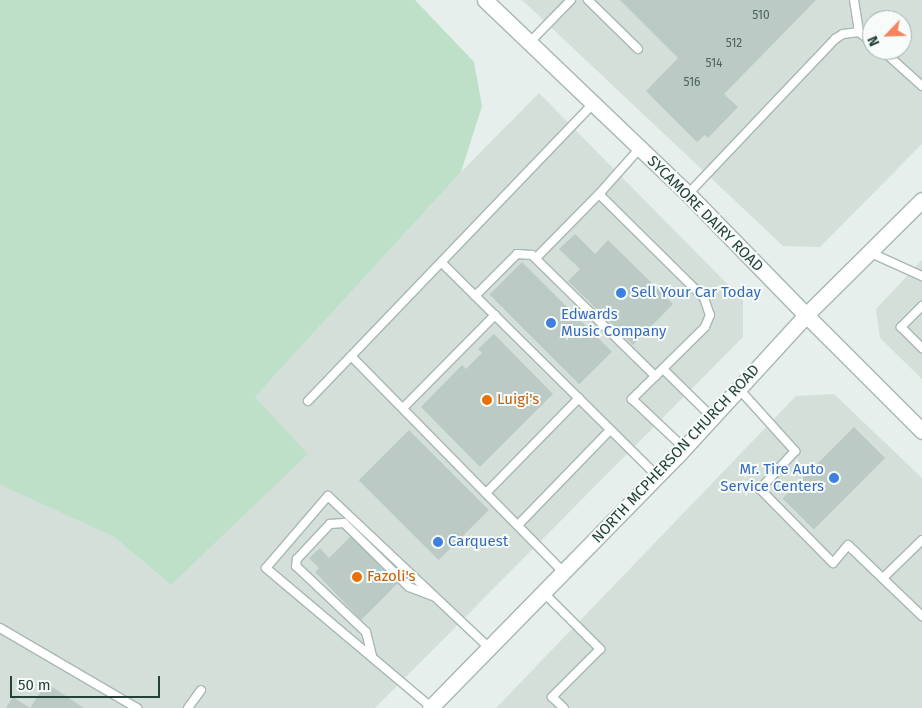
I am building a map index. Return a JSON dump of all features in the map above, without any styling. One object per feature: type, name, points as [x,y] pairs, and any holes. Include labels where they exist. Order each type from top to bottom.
[{"type":"main road","name":"SYCAMORE DAIRY ROAD","points":[[485,0],[688,194],[806,316],[922,431]]},
{"type":"main road","name":"NORTH MCPHERSON CHURCH ROAD","points":[[430,707],[487,646],[564,572],[684,448],[806,316],[922,200]]},
{"type":"lane","points":[[530,43],[571,0]]},
{"type":"lane","points":[[588,0],[638,49]]},
{"type":"lane","points":[[854,0],[859,32],[862,34]]},
{"type":"lane","points":[[688,194],[835,39],[843,34],[859,32]]},
{"type":"lane","points":[[893,60],[922,86]]},
{"type":"lane","points":[[308,401],[594,104]]},
{"type":"lane","points":[[536,258],[599,194],[640,148]]},
{"type":"lane","points":[[599,194],[704,298],[710,315],[705,327],[632,399],[684,448]]},
{"type":"lane","points":[[871,253],[922,276]]},
{"type":"lane","points":[[475,296],[517,254],[532,255],[655,376]]},
{"type":"lane","points":[[442,263],[657,476]]},
{"type":"lane","points":[[922,306],[902,327],[922,348]]},
{"type":"lane","points":[[403,408],[494,315]]},
{"type":"lane","points":[[352,356],[564,572]]},
{"type":"lane","points":[[663,369],[712,417]]},
{"type":"lane","points":[[739,389],[795,451],[760,489],[832,563],[848,545],[922,616]]},
{"type":"lane","points":[[486,494],[578,398]]},
{"type":"lane","points":[[518,525],[610,430]]},
{"type":"lane","points":[[430,707],[266,568],[328,496],[487,646]]},
{"type":"lane","points":[[373,657],[366,632],[296,566],[297,559],[330,524],[344,523],[409,587],[438,598]]},
{"type":"lane","points":[[884,578],[922,540]]},
{"type":"lane","points":[[543,592],[600,649],[552,696],[564,708]]},
{"type":"lane","points":[[0,628],[137,708]]},
{"type":"lane","points":[[188,708],[201,690]]},
{"type":"shaded area","points":[[522,0],[922,0],[922,144],[820,247],[783,246]]},
{"type":"shaded area","points":[[539,93],[743,300],[743,337],[375,708],[0,708],[0,485],[114,537],[171,585],[255,397],[461,172]]},
{"type":"shaded area","points":[[922,260],[922,379],[880,338],[876,309]]},
{"type":"shaded area","points":[[834,394],[922,478],[922,708],[496,708],[796,396]]},
{"type":"green space","points":[[0,0],[415,0],[474,62],[482,106],[461,172],[255,397],[308,454],[171,585],[114,537],[0,485]]},
{"type":"building","points":[[620,0],[816,0],[724,94],[738,107],[708,138],[705,135],[697,142],[646,91],[678,58]]},
{"type":"building","name":"Sell Your Car Today","points":[[575,234],[595,254],[608,240],[673,304],[633,345],[568,281],[580,269],[559,249]]},
{"type":"building","name":"Edwards Music Company","points":[[522,262],[612,352],[579,384],[489,295]]},
{"type":"building","name":"Luigi's","points":[[494,334],[553,394],[480,467],[421,407],[462,365],[466,369],[482,353],[478,349]]},
{"type":"building","name":"Mr. Tire Auto Service Centers","points":[[854,427],[885,458],[814,530],[783,498]]},
{"type":"building","points":[[409,430],[489,510],[439,560],[359,480]]},
{"type":"building","name":"Fazoli's","points":[[352,535],[399,582],[361,620],[315,572],[319,568],[309,558],[320,548],[329,558]]},
{"type":"building","points":[[46,683],[84,708],[30,708]]},
{"type":"building","points":[[13,697],[30,708],[6,708]]},
{"type":"place","name":"Sell Your Car Today","points":[[621,293]]},
{"type":"place","name":"Edwards Music Company","points":[[551,323]]},
{"type":"place","name":"Luigi's","points":[[487,400]]},
{"type":"place","name":"Mr. Tire Auto Service Centers","points":[[834,478]]},
{"type":"place","name":"Carquest","points":[[438,542]]},
{"type":"place","name":"Fazoli's","points":[[357,577]]}]
